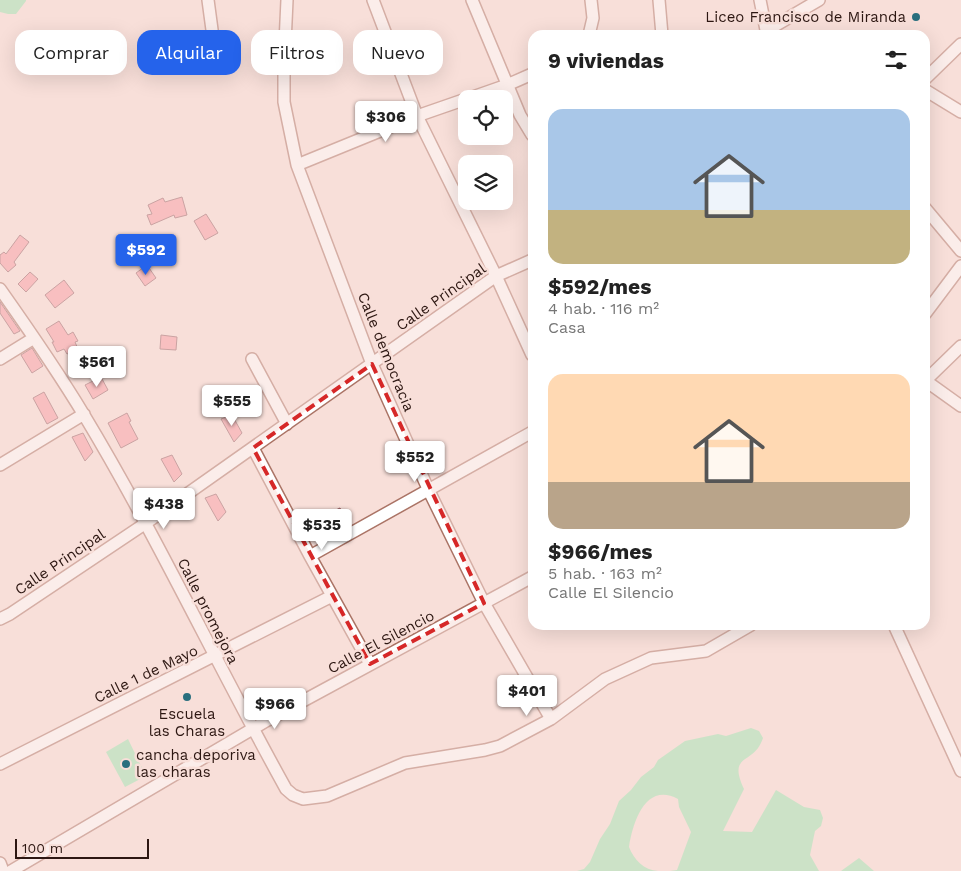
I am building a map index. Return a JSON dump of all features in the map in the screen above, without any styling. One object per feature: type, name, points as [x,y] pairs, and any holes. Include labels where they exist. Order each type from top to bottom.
[{"type":"street","points":[[208,0],[212,30]]},
{"type":"street","name":"Calle democracia","points":[[287,0],[284,102],[297,165],[372,364],[429,491],[484,603],[551,719]]},
{"type":"street","points":[[373,0],[417,116],[496,276],[528,346]]},
{"type":"street","points":[[472,0],[520,115],[528,128]]},
{"type":"street","points":[[591,0],[593,18],[591,30]]},
{"type":"street","points":[[659,0],[662,30]]},
{"type":"street","points":[[760,0],[765,30]]},
{"type":"street","points":[[771,30],[819,0]]},
{"type":"street","points":[[930,74],[961,44]]},
{"type":"street","points":[[493,90],[528,76]]},
{"type":"street","points":[[930,93],[961,112]]},
{"type":"street","points":[[297,165],[417,116],[458,102]]},
{"type":"street","points":[[930,214],[961,251]]},
{"type":"street","name":"Calle Principal","points":[[0,618],[146,523],[496,276],[528,262]]},
{"type":"street","points":[[930,307],[961,266]]},
{"type":"street","name":"Calle promejora","points":[[0,289],[84,414],[146,523],[253,729],[286,788],[293,796],[303,799],[327,796],[405,763],[500,746],[551,719]]},
{"type":"street","points":[[0,359],[34,338]]},
{"type":"street","points":[[930,376],[961,346]]},
{"type":"street","points":[[252,358],[287,424]]},
{"type":"street","points":[[930,384],[961,406]]},
{"type":"street","points":[[0,465],[84,414]]},
{"type":"street","points":[[310,556],[528,434]]},
{"type":"street","points":[[253,448],[370,664]]},
{"type":"street","name":"Calle El Silencio","points":[[10,871],[253,729],[528,579]]},
{"type":"street","name":"Calle 1 de Mayo","points":[[0,764],[332,596]]},
{"type":"street","points":[[551,719],[605,679],[651,658],[706,651],[742,630]]},
{"type":"street","points":[[896,630],[961,771]]},
{"type":"street","points":[[0,863],[3,871]]},
{"type":"highlighted area","points":[[372,364],[484,603],[370,664],[253,448]]},
{"type":"green space","points":[[0,0],[26,1],[16,14],[8,14],[0,12]]},
{"type":"green space","points":[[751,728],[759,731],[763,738],[754,753],[740,764],[740,777],[744,789],[723,831],[752,832],[776,790],[804,807],[820,810],[823,818],[821,826],[815,831],[810,855],[819,871],[670,871],[677,870],[691,832],[679,807],[678,799],[667,795],[657,796],[649,800],[643,807],[634,826],[629,847],[640,864],[648,869],[658,871],[577,871],[584,869],[590,862],[600,839],[610,824],[619,801],[641,777],[654,767],[658,760],[685,741],[718,734],[726,736]]},
{"type":"green space","name":"cancha deporiva las charas","points":[[128,739],[146,776],[125,787],[106,752]]},
{"type":"green space","points":[[859,858],[874,871],[841,871]]},
{"type":"building","points":[[182,197],[187,215],[175,218],[174,215],[151,225],[147,215],[152,214],[148,205],[163,198],[165,202]]},
{"type":"building","points":[[206,214],[218,233],[205,240],[194,221]]},
{"type":"building","points":[[20,235],[29,242],[14,262],[16,265],[8,272],[0,263],[0,255],[4,252],[6,254]]},
{"type":"building","points":[[147,265],[156,278],[145,286],[136,273]]},
{"type":"building","points":[[30,272],[38,279],[26,292],[18,284]]},
{"type":"building","points":[[64,280],[74,293],[55,308],[45,295]]},
{"type":"building","points":[[0,302],[20,331],[14,334],[0,313]]},
{"type":"building","points":[[59,321],[68,335],[73,332],[78,341],[75,342],[78,349],[67,354],[64,349],[57,352],[52,342],[54,342],[46,329]]},
{"type":"building","points":[[161,335],[177,337],[176,350],[160,349]]},
{"type":"building","points":[[32,348],[43,366],[32,373],[21,355]]},
{"type":"building","points":[[101,377],[108,390],[93,399],[85,385]]},
{"type":"building","points":[[44,392],[58,418],[47,424],[33,398]]},
{"type":"building","points":[[127,413],[131,421],[129,422],[138,439],[121,448],[108,423]]},
{"type":"building","points":[[232,415],[242,433],[234,442],[221,419]]},
{"type":"building","points":[[83,433],[93,452],[85,461],[72,437]]},
{"type":"building","points":[[172,455],[182,474],[174,482],[161,459]]},
{"type":"building","points":[[216,494],[226,512],[218,521],[205,498]]},
{"type":"building","points":[[340,508],[346,522],[320,535],[315,520]]},
{"type":"place","name":"Liceo Francisco de Miranda","points":[[916,17]]},
{"type":"place","name":"Escuela las Charas","points":[[187,697]]},
{"type":"place","name":"cancha deporiva las charas","points":[[126,764]]}]
